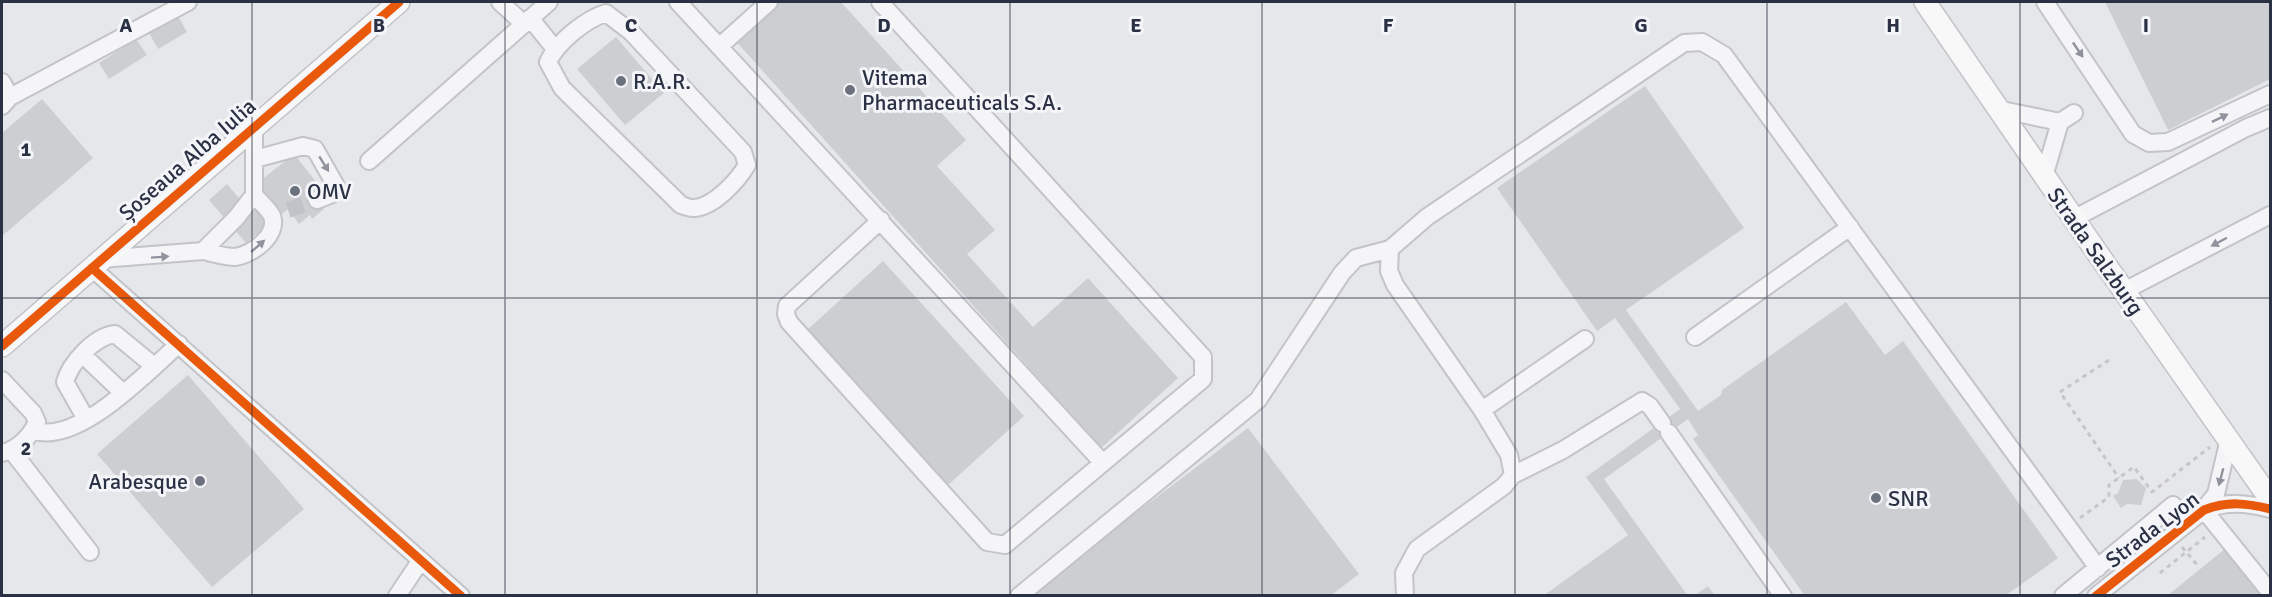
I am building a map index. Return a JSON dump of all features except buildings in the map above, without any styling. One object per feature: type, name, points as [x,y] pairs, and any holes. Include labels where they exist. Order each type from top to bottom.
[{"type":"main road","name":"Șoseaua Alba Iulia","points":[[2,346],[399,2]]},
{"type":"main road","name":"Strada Salzburg","points":[[1925,2],[2073,219],[2271,499]]},
{"type":"street","points":[[2,82],[6,102],[188,2]]},
{"type":"street","points":[[500,2],[535,11],[555,49]]},
{"type":"street","points":[[678,2],[1103,463]]},
{"type":"street","points":[[720,46],[769,2]]},
{"type":"street","points":[[880,2],[1203,357],[1203,380],[1005,545],[987,542],[789,322],[786,314],[787,306],[881,220]]},
{"type":"street","points":[[2045,2],[2133,134],[2149,143],[2168,142],[2271,93]]},
{"type":"street","points":[[369,161],[535,11]]},
{"type":"street","points":[[606,13],[618,20],[743,152],[747,165],[741,176],[707,204],[694,209],[681,205],[562,88],[548,62],[555,49],[594,17],[606,13]]},
{"type":"street","points":[[1019,596],[1258,400],[1342,273],[1356,258],[1390,249],[1427,217],[1684,42],[1702,42],[1724,55],[2098,568]]},
{"type":"street","points":[[1997,109],[2067,117],[2044,177]]},
{"type":"street","points":[[2073,219],[2246,128],[2271,118]]},
{"type":"street","points":[[203,251],[236,218],[254,195],[254,126]]},
{"type":"street","points":[[255,159],[303,146],[315,149],[336,186],[332,194],[317,200]]},
{"type":"street","points":[[97,263],[203,251],[233,257],[253,250],[271,232],[272,215],[254,195]]},
{"type":"street","points":[[272,215],[288,210]]},
{"type":"street","points":[[2124,291],[2271,214]]},
{"type":"street","points":[[1695,338],[1850,227]]},
{"type":"street","points":[[1390,249],[1389,271],[1395,285],[1482,410],[1509,455],[1513,475]]},
{"type":"street","points":[[97,263],[179,344],[461,596]]},
{"type":"street","points":[[86,419],[65,382],[68,373],[95,342],[115,334],[153,366]]},
{"type":"street","points":[[1482,410],[1585,339]]},
{"type":"street","points":[[33,430],[42,433],[61,431],[103,410],[179,344]]},
{"type":"street","points":[[83,355],[123,393]]},
{"type":"street","points":[[2,380],[33,413],[37,422],[33,430],[7,452],[90,552]]},
{"type":"street","points":[[1405,596],[1404,573],[1417,549],[1504,486],[1513,475],[1563,450],[1642,401],[1650,406],[1783,596]]},
{"type":"street","points":[[2227,438],[2216,494],[2204,510],[2271,592]]},
{"type":"street","name":"Strada Lyon","points":[[2096,596],[2204,510],[2223,503],[2245,502],[2271,509]]},
{"type":"street","points":[[2063,596],[2173,505],[2187,522]]},
{"type":"street","points":[[397,596],[421,560]]},
{"type":"path","points":[[2109,360],[2060,392],[2120,478]]},
{"type":"path","points":[[2067,528],[2109,497],[2109,485],[2134,467],[2152,492],[2185,464],[2227,438]]},
{"type":"path","points":[[2160,573],[2218,527]]},
{"type":"path","points":[[2171,535],[2199,567]]},
{"type":"tunnel","points":[[288,210],[317,200]]},
{"type":"cycle path","points":[[2,346],[399,2]]},
{"type":"cycle path","points":[[92,268],[461,596]]},
{"type":"cycle path","points":[[2096,596],[2204,510],[2221,505],[2237,504],[2270,509]]},
{"type":"place","name":"R.A.R.","points":[[621,81]]},
{"type":"place","name":"Vitema Pharmaceuticals S.A.","points":[[850,90]]},
{"type":"place","name":"OMV","points":[[295,191]]},
{"type":"place","name":"Arabesque","points":[[200,481]]},
{"type":"place","name":"SNR","points":[[1876,498]]}]
